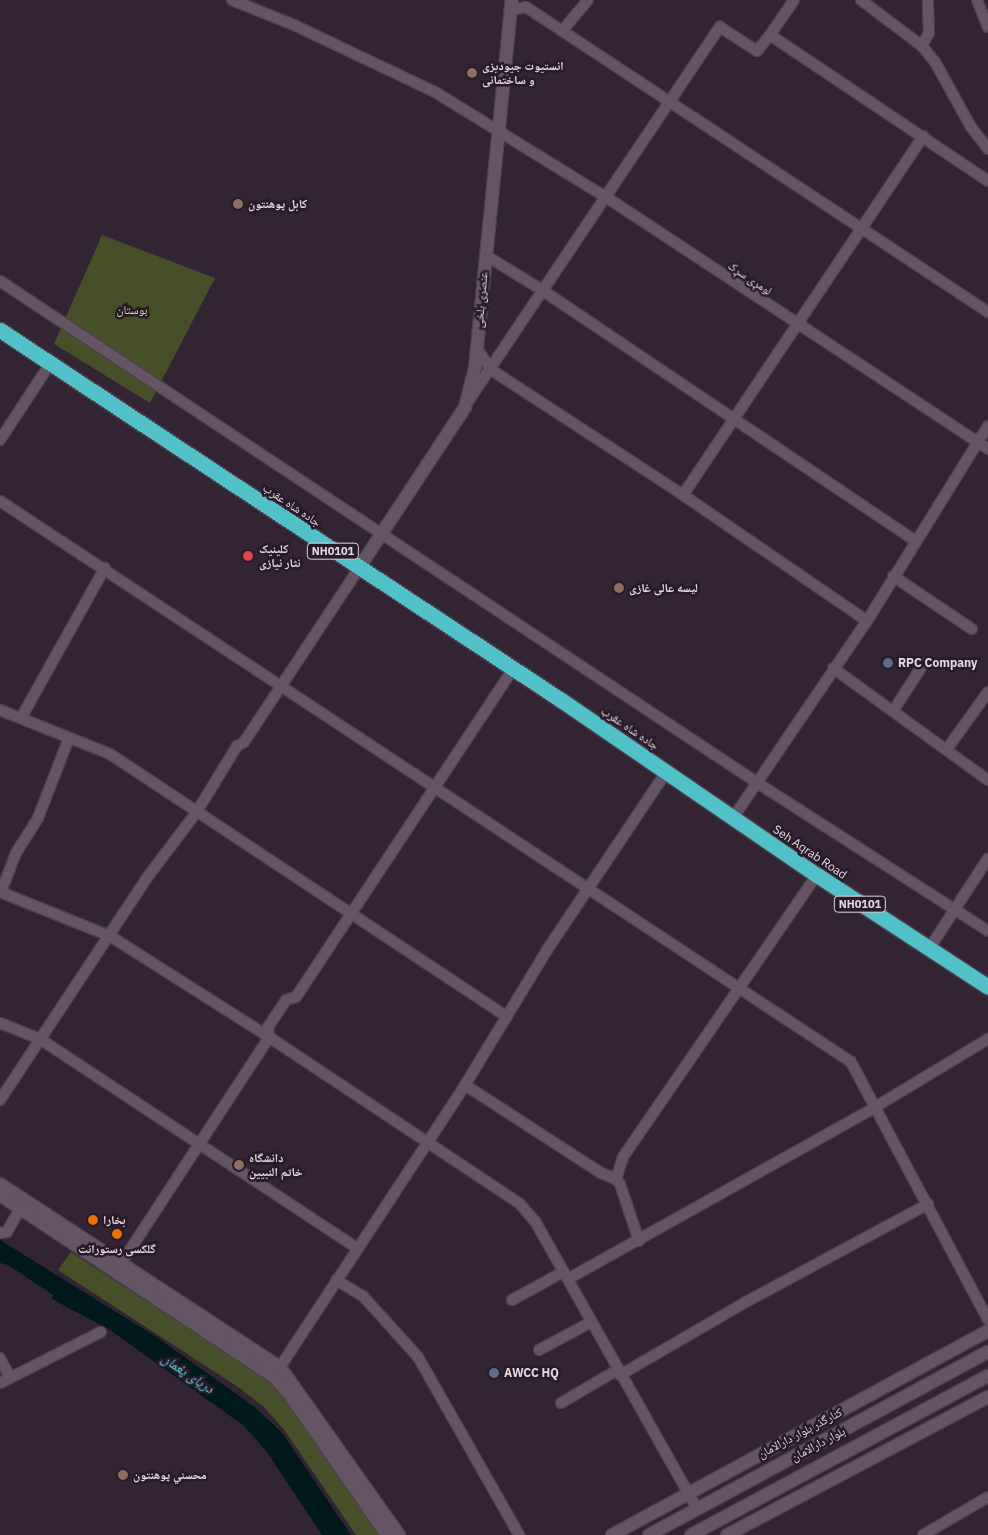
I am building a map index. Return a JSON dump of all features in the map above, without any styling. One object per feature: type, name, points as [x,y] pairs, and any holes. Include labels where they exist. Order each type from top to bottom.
[{"type":"highway","name":"جاده شاه عقرب","points":[[0,330],[668,771]]},
{"type":"highway","name":"Seh Aqrab Road","points":[[668,771],[817,875],[988,987]]},
{"type":"main road","name":"عنصری بلخی","points":[[359,568],[465,407],[476,348],[511,5]]},
{"type":"main road","points":[[0,1184],[274,1377],[290,1395],[387,1535]]},
{"type":"main road","points":[[0,1195],[80,1241],[122,1262],[280,1367],[399,1535]]},
{"type":"main road","name":"کنارگذر بلوار دارالامان","points":[[612,1535],[988,1331]]},
{"type":"main road","name":"بلوار دارالامان","points":[[649,1535],[988,1352]]},
{"type":"main road","name":"بلوار دارالامان","points":[[691,1535],[988,1376]]},
{"type":"main road","points":[[735,1533],[988,1397]]},
{"type":"street","name":"لومړی سړک","points":[[232,0],[294,24],[435,92],[606,197],[988,449]]},
{"type":"street","points":[[562,31],[588,0]]},
{"type":"street","points":[[465,407],[720,27],[757,51],[794,0]]},
{"type":"street","points":[[922,46],[929,33],[928,0]]},
{"type":"street","points":[[977,0],[988,27]]},
{"type":"street","points":[[865,1],[922,46],[935,62],[971,127],[988,148]]},
{"type":"street","points":[[511,5],[526,7],[668,103],[988,312]]},
{"type":"street","points":[[770,35],[988,181]]},
{"type":"street","points":[[684,495],[733,418],[798,325],[923,136]]},
{"type":"street","points":[[485,256],[542,290],[914,540]]},
{"type":"street","points":[[0,281],[756,782],[988,931]]},
{"type":"street","points":[[476,348],[490,369],[684,495],[866,620]]},
{"type":"street","points":[[0,440],[50,364]]},
{"type":"street","points":[[733,818],[866,620],[914,540],[988,426]]},
{"type":"street","points":[[0,500],[281,684],[587,890],[851,1062],[877,1106],[988,1320]]},
{"type":"street","points":[[21,718],[105,568]]},
{"type":"street","points":[[0,1100],[146,879],[196,812],[237,746],[244,742],[359,568]]},
{"type":"street","points":[[893,576],[972,629]]},
{"type":"street","points":[[894,711],[924,663]]},
{"type":"street","points":[[833,668],[988,780]]},
{"type":"street","points":[[122,1262],[269,1037],[268,1027],[286,1000],[296,996],[513,669]]},
{"type":"street","points":[[947,749],[988,692]]},
{"type":"street","points":[[0,710],[110,754],[507,1017]]},
{"type":"street","points":[[70,738],[38,818],[16,853],[0,892],[110,936],[269,1037],[520,1204],[536,1221],[618,1373],[697,1509]]},
{"type":"street","points":[[280,1367],[426,1140],[465,1085],[587,890],[668,771]]},
{"type":"street","points":[[929,949],[988,858]]},
{"type":"street","points":[[616,1179],[623,1157],[817,875]]},
{"type":"street","points":[[0,1022],[40,1039],[356,1248]]},
{"type":"street","points":[[512,1300],[639,1241],[877,1106],[988,1039]]},
{"type":"street","points":[[465,1085],[601,1173],[616,1179],[620,1184],[639,1241]]},
{"type":"street","points":[[561,1403],[928,1204]]},
{"type":"street","points":[[0,1233],[7,1232],[20,1208]]},
{"type":"street","points":[[336,1280],[363,1296],[418,1357],[519,1535]]},
{"type":"street","points":[[539,1350],[591,1322]]},
{"type":"street","points":[[0,1383],[101,1332]]},
{"type":"street","points":[[0,1358],[10,1378]]},
{"type":"street","points":[[923,1535],[988,1496]]},
{"type":"green space","name":"بوستان","points":[[102,235],[215,278],[150,403],[54,344]]},
{"type":"green space","points":[[71,1252],[260,1375],[281,1393],[382,1535],[356,1535],[285,1431],[263,1406],[238,1387],[58,1270]]},
{"type":"water","name":"دریای پغمان","points":[[0,1240],[155,1336],[256,1408],[283,1434],[351,1535],[322,1535],[267,1452],[244,1426],[110,1330],[52,1299],[53,1295],[8,1265],[0,1263]]},
{"type":"place","name":"انستیوت جیودیزی و ساختمانی","points":[[472,73]]},
{"type":"place","name":"کابل پوهنتون","points":[[238,204]]},
{"type":"place","name":"کلینیک نثار نیازی","points":[[248,556]]},
{"type":"place","name":"لیسه عالی غازی","points":[[619,588]]},
{"type":"place","name":"RPC Company","points":[[888,663]]},
{"type":"place","name":"دانشگاه خاتم النبیین","points":[[239,1165]]},
{"type":"place","name":"بخارا","points":[[93,1220]]},
{"type":"place","name":"گلکسی رستورانت","points":[[117,1234]]},
{"type":"place","name":"AWCC HQ","points":[[494,1373]]},
{"type":"place","name":"محسني پوهنتون","points":[[123,1475]]}]
